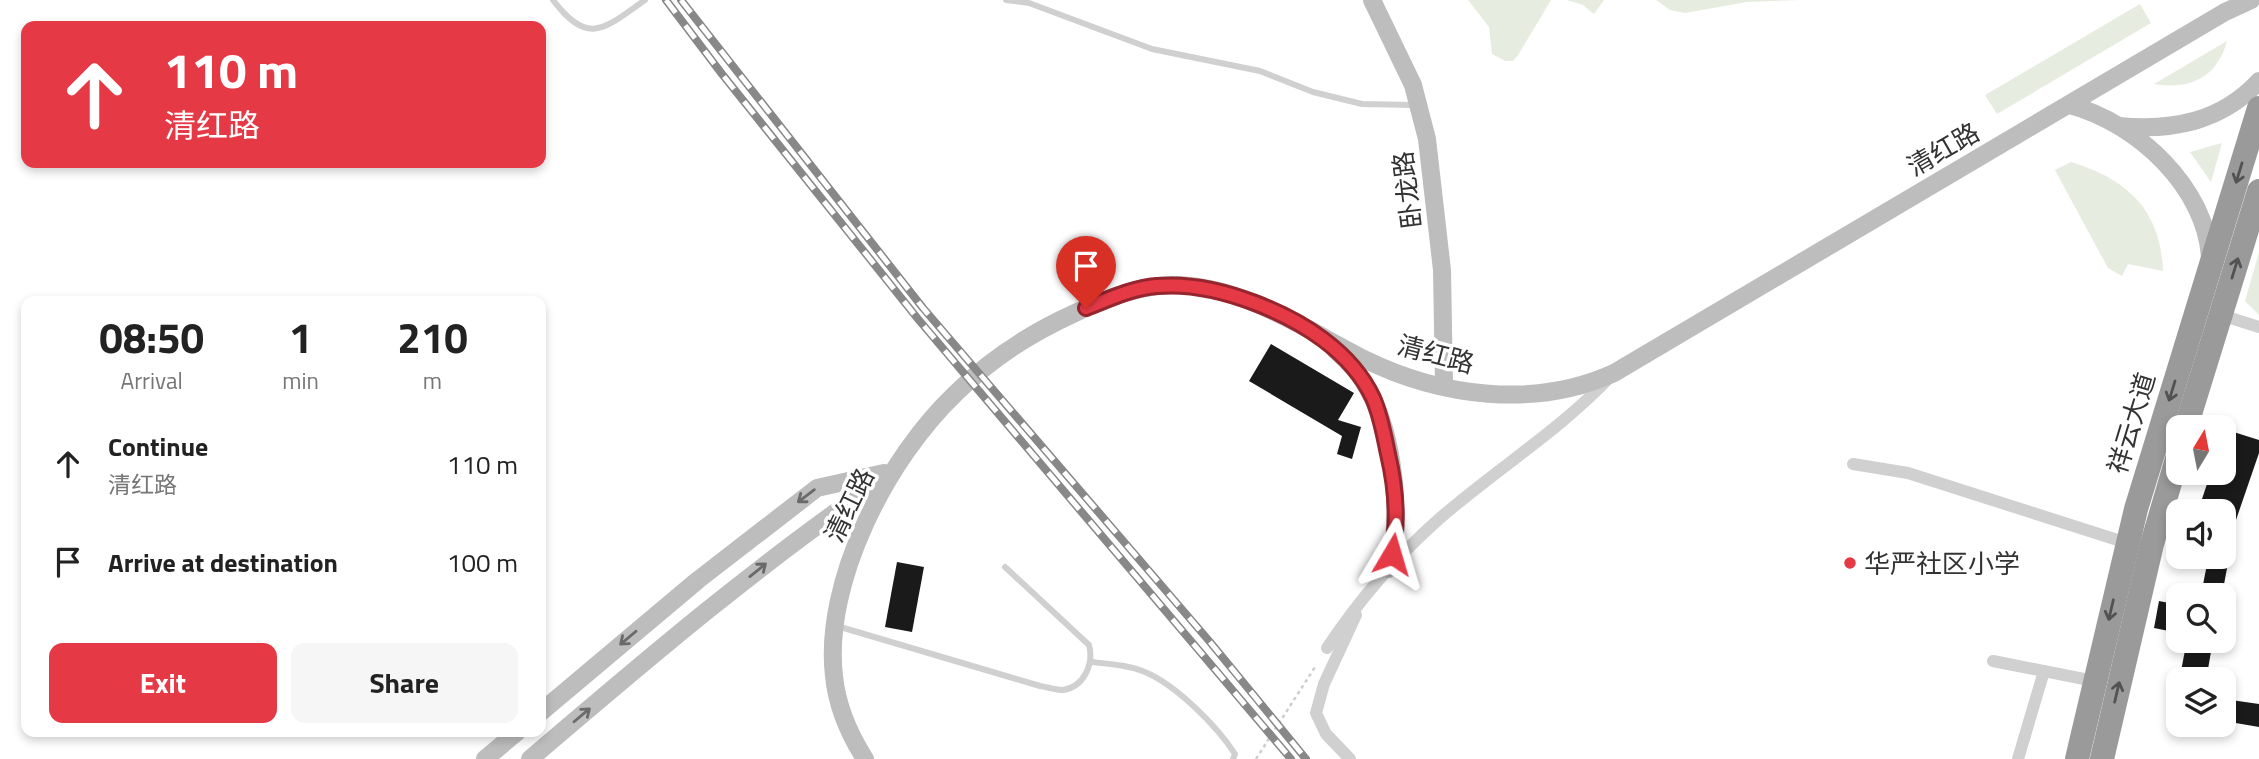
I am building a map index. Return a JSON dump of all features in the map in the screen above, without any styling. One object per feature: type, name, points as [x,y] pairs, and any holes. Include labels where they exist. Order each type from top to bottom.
[{"type":"highway","name":"祥云大道","points":[[2077,759],[2127,543],[2259,108]]},
{"type":"highway","name":"祥云大道","points":[[2190,415],[2259,191]]},
{"type":"highway","name":"祥云大道","points":[[2102,759],[2149,555],[2169,485]]},
{"type":"main road","name":"卧龙路","points":[[1372,0],[1405,65],[1420,105],[1427,139],[1438,222],[1444,320],[1444,386]]},
{"type":"main road","name":"清红路","points":[[865,759],[846,723],[835,688],[835,625],[852,560],[867,522],[894,471],[928,423],[982,368],[1030,336],[1064,318],[1131,291],[1177,285],[1240,297],[1387,370],[1444,386],[1501,395],[1541,394],[1578,387],[1614,373],[2225,12],[2251,0]]},
{"type":"main road","points":[[2115,125],[2169,126],[2200,120],[2231,106],[2259,81]]},
{"type":"main road","points":[[2070,105],[2115,125],[2157,156],[2175,174],[2190,195],[2206,231],[2209,271]]},
{"type":"main road","points":[[1307,328],[1351,365],[1368,388],[1377,409],[1390,463],[1396,504],[1395,538],[1388,569]]},
{"type":"main road","points":[[546,708],[698,580],[817,488],[894,471]]},
{"type":"main road","points":[[530,759],[768,561],[894,471]]},
{"type":"main road","points":[[485,759],[511,737]]},
{"type":"street","points":[[2221,315],[2259,327]]},
{"type":"street","points":[[1327,648],[1359,603],[1388,569],[1440,519],[1563,423],[1614,373]]},
{"type":"street","points":[[1853,464],[1908,472],[2127,543]]},
{"type":"street","points":[[1350,759],[1326,734],[1316,713],[1324,684],[1354,622],[1359,603]]},
{"type":"street","points":[[1993,661],[2094,681]]},
{"type":"street","points":[[2018,759],[2044,671]]},
{"type":"lane","points":[[553,0],[567,16],[579,24],[588,29],[601,30],[645,0]]},
{"type":"lane","points":[[1006,0],[1029,3],[1152,49],[1260,71],[1313,92],[1362,104],[1420,105]]},
{"type":"lane","points":[[835,625],[1051,688],[1063,690],[1076,684],[1091,662],[1089,646],[1005,567]]},
{"type":"lane","points":[[1091,662],[1121,665],[1154,677],[1177,692],[1225,738],[1235,754],[1233,759]]},
{"type":"path","points":[[1256,759],[1327,648]]},
{"type":"shaded area","points":[[1468,0],[1551,0],[1518,55],[1513,61],[1505,61],[1492,54],[1489,27]]},
{"type":"shaded area","points":[[1567,0],[1604,0],[1594,14],[1583,5]]},
{"type":"shaded area","points":[[1656,0],[1799,0],[1747,2],[1685,13],[1670,10]]},
{"type":"shaded area","points":[[2140,4],[2151,23],[1997,114],[1985,95]]},
{"type":"shaded area","points":[[2227,41],[2217,64],[2201,78],[2180,85],[2154,84]]},
{"type":"shaded area","points":[[2222,143],[2211,182],[2190,152]]},
{"type":"shaded area","points":[[2071,162],[2109,178],[2137,200],[2156,231],[2163,271],[2128,264],[2122,276],[2108,268],[2055,170]]},
{"type":"shaded area","points":[[2259,252],[2259,315],[2245,301]]},
{"type":"building","points":[[1271,344],[1354,393],[1338,420],[1361,427],[1352,459],[1337,454],[1342,436],[1249,381]]},
{"type":"building","points":[[2236,433],[2259,440],[2259,453],[2236,520],[2236,499],[2202,499],[2207,485],[2236,485]]},
{"type":"building","points":[[897,562],[924,567],[912,632],[885,627]]},
{"type":"building","points":[[2206,569],[2227,569],[2224,583],[2203,583]]},
{"type":"building","points":[[2159,601],[2166,602],[2166,630],[2154,628]]},
{"type":"building","points":[[2184,653],[2211,653],[2208,667],[2182,667]]},
{"type":"building","points":[[2236,701],[2259,704],[2259,727],[2236,723]]},
{"type":"railway","points":[[666,0],[918,319],[1291,759]]},
{"type":"railway","points":[[681,0],[923,308],[1210,642],[1306,759]]},
{"type":"place","name":"华严社区小学","points":[[1850,563]]},
{"type":"route","points":[[1086,308],[1144,288],[1177,285],[1196,287],[1240,297],[1264,306],[1307,328],[1331,346],[1351,365],[1368,388],[1382,426],[1396,504],[1397,521],[1392,554]]}]
